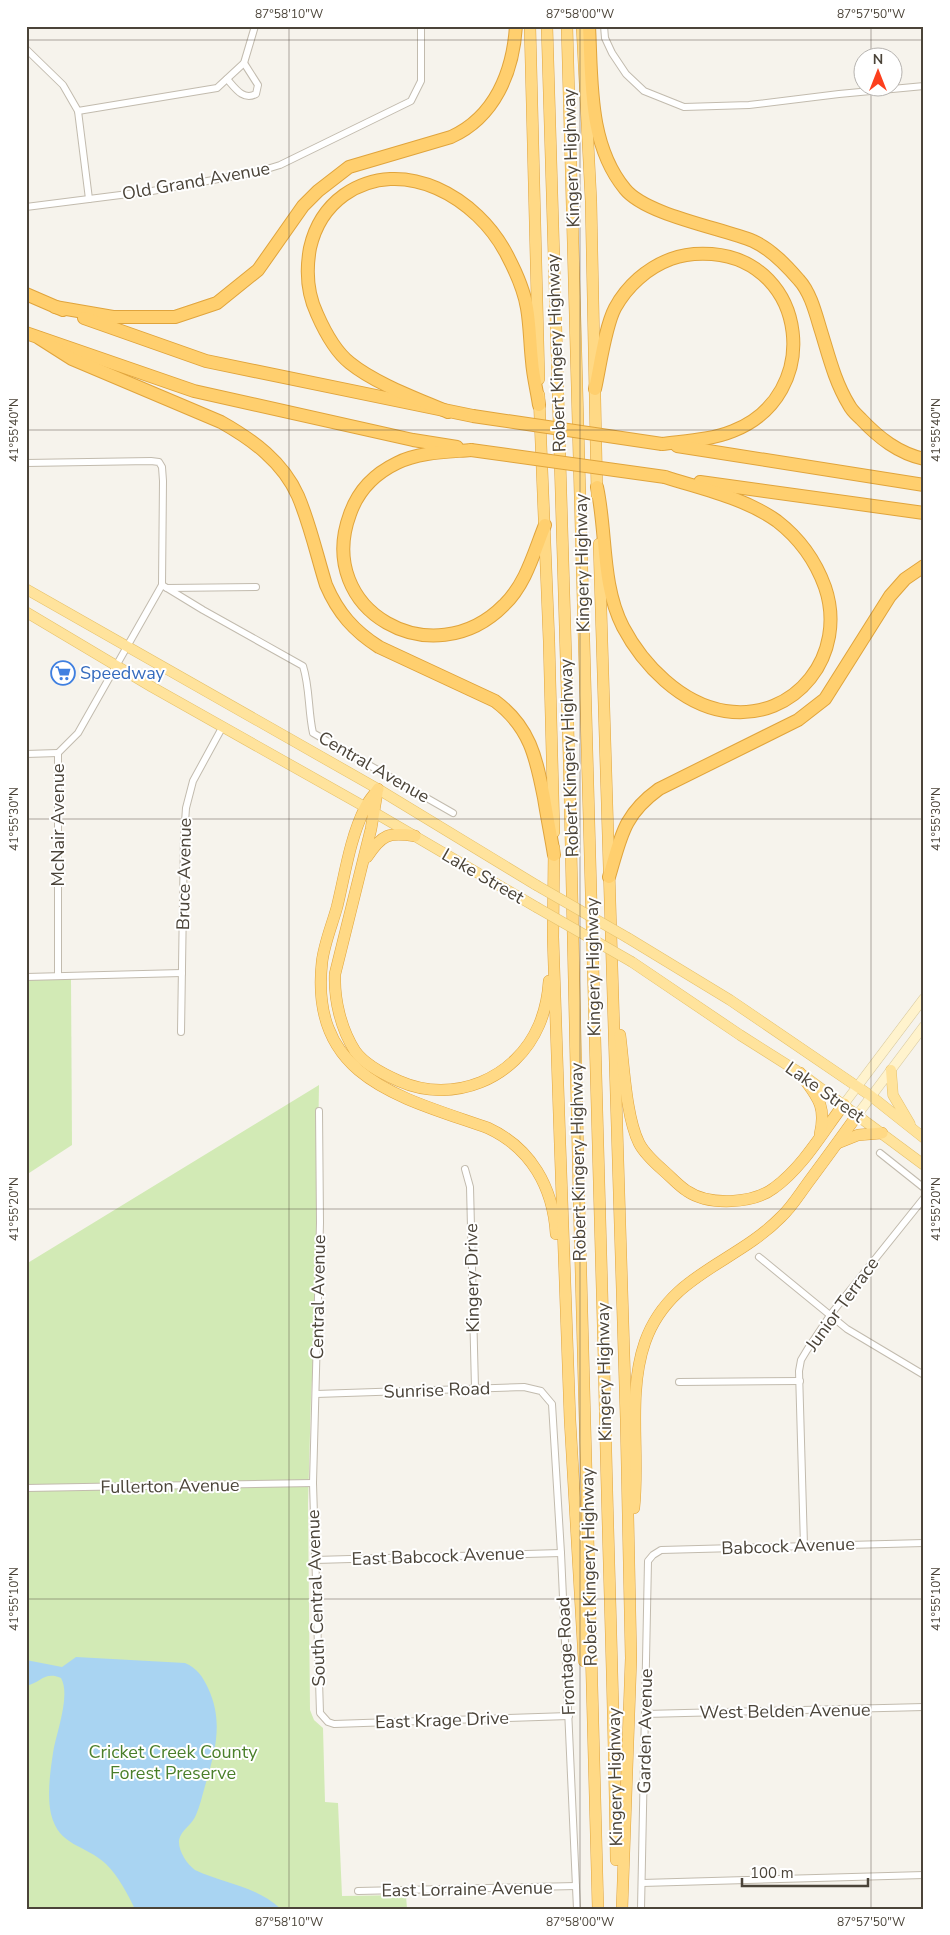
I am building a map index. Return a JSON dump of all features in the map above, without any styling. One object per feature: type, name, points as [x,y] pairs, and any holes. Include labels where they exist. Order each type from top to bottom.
[{"type":"highway","points":[[55,307],[113,317],[175,317],[217,303],[258,270],[303,206],[336,175],[349,167],[451,137],[467,130],[479,119],[497,96],[503,83],[510,61],[516,26]]},
{"type":"highway","points":[[530,26],[539,406],[545,525],[554,855],[553,937],[570,1420],[579,1597],[594,1804]]},
{"type":"highway","name":"Robert Kingery Highway","points":[[547,26],[569,760],[598,1909]]},
{"type":"highway","name":"Kingery Highway","points":[[567,26],[618,1909]]},
{"type":"highway","points":[[582,26],[591,201],[597,487],[629,1549],[631,1658],[622,1909]]},
{"type":"highway","points":[[589,26],[592,99],[599,139],[612,169],[626,190],[647,204],[683,219],[754,242],[781,259],[801,282],[814,309],[834,376],[850,407],[879,437],[909,455],[924,459]]},
{"type":"highway","points":[[448,412],[388,386],[350,363],[326,333],[312,302],[307,263],[313,234],[335,202],[361,185],[378,180],[395,179],[431,185],[447,192],[463,203],[493,233],[515,270],[525,300],[539,406]]},
{"type":"highway","points":[[595,390],[604,344],[614,311],[631,286],[653,268],[678,256],[705,253],[736,259],[763,275],[780,295],[790,317],[793,330],[792,363],[788,378],[780,394],[763,414],[732,432],[662,444]]},
{"type":"highway","points":[[26,294],[55,307],[206,361],[448,412],[924,485]]},
{"type":"highway","points":[[26,333],[194,391],[404,438],[471,450],[924,513]]},
{"type":"highway","points":[[39,338],[72,359],[221,422],[241,433],[269,456],[288,478],[298,494],[326,585],[332,599],[346,621],[379,647],[495,701],[506,709],[525,732],[535,755],[539,771],[554,855]]},
{"type":"highway","points":[[471,450],[429,454],[398,462],[372,479],[353,504],[346,523],[343,555],[351,584],[368,608],[393,627],[422,636],[452,635],[479,625],[505,605],[516,592],[545,525]]},
{"type":"highway","points":[[597,487],[602,508],[607,568],[612,594],[623,626],[648,664],[663,679],[693,700],[714,708],[733,712],[749,712],[777,704],[789,698],[818,669],[826,652],[830,631],[830,607],[818,570],[800,544],[777,521],[762,512],[715,493],[665,477]]},
{"type":"highway","points":[[609,877],[626,822],[644,800],[659,789],[798,720],[825,699],[890,596],[905,579],[924,566]]},
{"type":"highway","points":[[378,789],[355,836],[322,960],[321,990],[324,1012],[331,1037],[349,1063],[381,1088],[502,1134],[524,1152],[537,1170],[547,1191],[555,1221],[570,1420]]},
{"type":"highway","points":[[369,809],[363,862],[338,957],[335,988],[342,1022],[356,1052],[379,1072],[408,1085],[443,1091],[465,1088],[492,1077],[508,1067],[519,1057],[533,1038],[544,1013],[548,994],[553,937]]},
{"type":"highway","points":[[363,862],[384,836],[392,834],[415,836]]},
{"type":"highway","points":[[612,976],[632,1126],[640,1145],[658,1165],[688,1192],[722,1201],[750,1200],[772,1190],[796,1170],[844,1104]]},
{"type":"highway","points":[[800,1073],[820,1101],[824,1114],[820,1136]]},
{"type":"highway","points":[[629,1549],[637,1481],[637,1374],[645,1342],[656,1318],[670,1298],[690,1281],[758,1238],[783,1216],[858,1114]]},
{"type":"highway","points":[[838,1142],[858,1135],[882,1133]]},
{"type":"main road","name":"Lake Street","points":[[26,589],[378,789],[730,1000],[857,1086],[924,1138]]},
{"type":"main road","name":"Lake Street","points":[[26,612],[116,666],[369,809],[632,962],[800,1073],[858,1114],[924,1165]]},
{"type":"main road","points":[[844,1104],[924,998]]},
{"type":"main road","points":[[858,1114],[924,1026]]},
{"type":"main road","points":[[891,1070],[894,1095],[913,1129]]},
{"type":"street","points":[[78,111],[217,88],[244,63],[255,26]]},
{"type":"street","name":"Old Grand Avenue","points":[[26,207],[152,191],[257,172],[272,167],[410,101],[421,81],[421,26]]},
{"type":"street","points":[[604,26],[605,38],[612,53],[626,74],[644,91],[684,108],[749,105],[924,86]]},
{"type":"street","points":[[26,49],[63,85],[78,111],[89,199]]},
{"type":"street","points":[[227,79],[245,96],[256,94],[258,85],[244,63]]},
{"type":"street","points":[[26,463],[159,462],[162,468],[163,481],[165,586],[256,588]]},
{"type":"street","name":"McNair Avenue","points":[[58,976],[58,753],[78,733],[126,647],[165,586]]},
{"type":"street","name":"Central Avenue","points":[[165,586],[203,610],[303,666],[308,681],[310,718],[313,733],[453,813]]},
{"type":"street","name":"Bruce Avenue","points":[[181,1032],[186,808],[193,781],[223,726]]},
{"type":"street","points":[[26,754],[58,753]]},
{"type":"street","points":[[26,977],[182,973]]},
{"type":"street","name":"Central Avenue","points":[[313,1483],[320,1223],[319,1111]]},
{"type":"street","points":[[880,1154],[924,1188]]},
{"type":"street","name":"Kingery Drive","points":[[465,1169],[470,1187],[475,1388]]},
{"type":"street","name":"Junior Terrace","points":[[804,1546],[801,1360],[830,1314],[924,1198]]},
{"type":"street","points":[[759,1257],[847,1329],[924,1375]]},
{"type":"street","points":[[679,1382],[800,1381]]},
{"type":"street","name":"Sunrise Road","points":[[316,1394],[524,1387],[541,1391],[552,1404]]},
{"type":"street","name":"Frontage Road","points":[[552,1404],[562,1553],[577,1909]]},
{"type":"street","name":"Fullerton Avenue","points":[[26,1488],[313,1483]]},
{"type":"street","name":"South Central Avenue","points":[[313,1483],[320,1713]]},
{"type":"street","name":"Babcock Avenue","points":[[653,1555],[661,1550],[924,1543]]},
{"type":"street","name":"East Babcock Avenue","points":[[315,1560],[562,1553]]},
{"type":"street","name":"Garden Avenue","points":[[641,1909],[648,1561],[653,1555]]},
{"type":"street","name":"West Belden Avenue","points":[[645,1714],[924,1707]]},
{"type":"street","name":"East Krage Drive","points":[[320,1713],[328,1722],[334,1724],[569,1716]]},
{"type":"street","points":[[642,1882],[924,1875]]},
{"type":"street","name":"East Lorraine Avenue","points":[[358,1891],[576,1886]]},
{"type":"green space","points":[[71,979],[72,1145],[26,1175],[26,980]]},
{"type":"green space","name":"Cricket Creek County Forest Preserve","points":[[319,1085],[315,1330],[308,1504],[310,1710],[314,1720],[323,1728],[325,1802],[338,1803],[342,1896],[406,1895],[407,1909],[26,1909],[26,1264]]},
{"type":"water","points":[[76,1657],[185,1663],[199,1673],[206,1684],[216,1713],[215,1749],[199,1808],[194,1819],[180,1836],[180,1848],[186,1861],[195,1870],[250,1890],[271,1901],[281,1909],[135,1909],[126,1891],[111,1869],[98,1857],[66,1839],[60,1833],[51,1814],[49,1792],[53,1753],[64,1704],[64,1686],[61,1678],[50,1676],[26,1686],[26,1660],[62,1667]]},
{"type":"place","name":"Speedway","points":[[63,673]]}]
